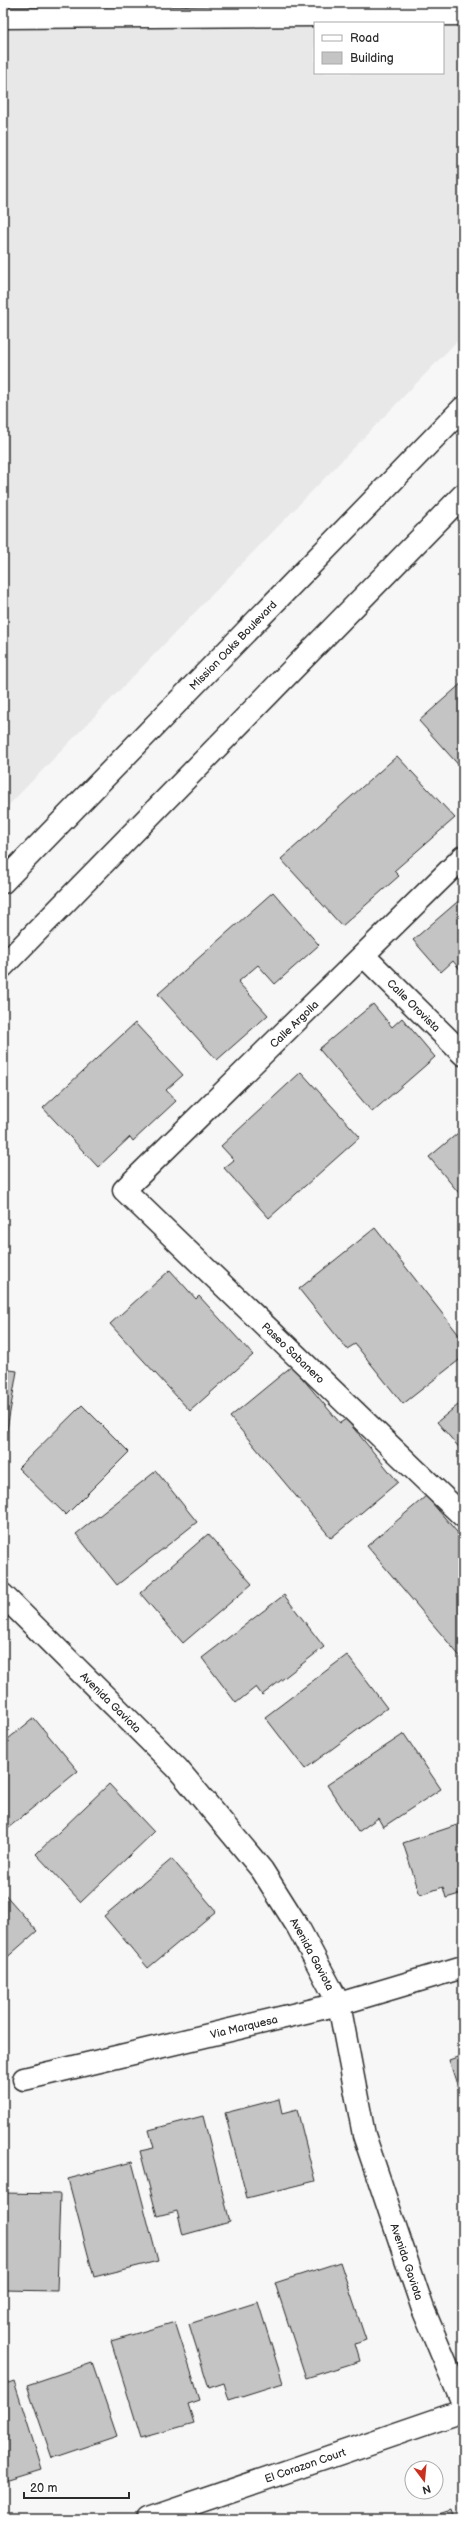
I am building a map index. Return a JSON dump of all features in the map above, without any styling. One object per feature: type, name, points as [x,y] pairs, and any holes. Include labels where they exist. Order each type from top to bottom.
[{"type":"street","name":"Mission Oaks Boulevard","points":[[3,882],[463,408]]},
{"type":"street","points":[[3,966],[463,495]]},
{"type":"street","name":"Calle Argolla","points":[[124,1190],[364,956],[463,857]]},
{"type":"street","name":"Calle Orovista","points":[[364,956],[463,1054]]},
{"type":"street","name":"Paseo Sabanero","points":[[124,1190],[463,1516]]},
{"type":"street","name":"Avenida Gaviota","points":[[3,1595],[177,1768],[230,1829],[262,1870],[298,1927],[339,2004],[364,2135],[423,2309],[463,2404]]},
{"type":"street","name":"Via Marquesa","points":[[24,2079],[339,2004],[463,1967]]},
{"type":"street","name":"El Corazon Court","points":[[148,2519],[463,2411]]},
{"type":"lane","points":[[3,18],[463,15]]},
{"type":"shaded area","points":[[3,3],[463,3],[463,335],[3,811]]},
{"type":"building","points":[[463,682],[463,770],[419,721]]},
{"type":"building","points":[[397,756],[455,818],[394,871],[399,876],[342,926],[281,859]]},
{"type":"building","points":[[273,892],[319,945],[275,984],[258,965],[238,982],[268,1015],[217,1060],[158,994]]},
{"type":"building","points":[[463,897],[463,973],[453,961],[441,972],[413,940]]},
{"type":"building","points":[[373,1004],[392,1027],[402,1018],[435,1057],[372,1112],[319,1049]]},
{"type":"building","points":[[135,1023],[183,1075],[166,1090],[176,1101],[133,1141],[130,1137],[98,1167],[43,1108]]},
{"type":"building","points":[[301,1072],[360,1137],[269,1218],[224,1168],[234,1160],[221,1146]]},
{"type":"building","points":[[463,1129],[463,1198],[429,1157]]},
{"type":"building","points":[[375,1228],[463,1340],[463,1357],[403,1404],[355,1344],[347,1349],[299,1289]]},
{"type":"building","points":[[170,1270],[196,1299],[199,1296],[253,1355],[190,1411],[110,1324]]},
{"type":"building","points":[[292,1366],[340,1423],[346,1419],[398,1482],[331,1538],[230,1417]]},
{"type":"building","points":[[3,1369],[17,1371],[3,1453]]},
{"type":"building","points":[[463,1401],[463,1452],[437,1422]]},
{"type":"building","points":[[82,1405],[129,1452],[66,1515],[18,1468]]},
{"type":"building","points":[[156,1471],[197,1522],[117,1585],[76,1534]]},
{"type":"building","points":[[426,1496],[463,1539],[463,1660],[367,1546]]},
{"type":"building","points":[[208,1534],[252,1584],[183,1643],[140,1593]]},
{"type":"building","points":[[284,1595],[324,1647],[262,1695],[256,1687],[236,1703],[202,1658]]},
{"type":"building","points":[[347,1655],[387,1708],[305,1769],[265,1717]]},
{"type":"building","points":[[34,1718],[78,1771],[8,1828],[3,1822],[3,1743]]},
{"type":"building","points":[[404,1734],[441,1789],[383,1827],[378,1818],[358,1832],[327,1785]]},
{"type":"building","points":[[109,1784],[154,1832],[81,1902],[36,1854]]},
{"type":"building","points":[[463,1823],[463,1893],[446,1898],[443,1887],[420,1895],[403,1843]]},
{"type":"building","points":[[172,1859],[216,1911],[148,1968],[104,1916]]},
{"type":"building","points":[[3,1892],[37,1931],[3,1961]]},
{"type":"building","points":[[463,2055],[463,2103],[449,2060]]},
{"type":"building","points":[[279,2099],[282,2113],[297,2109],[315,2181],[247,2198],[225,2113]]},
{"type":"building","points":[[203,2116],[230,2222],[183,2235],[177,2211],[157,2216],[140,2151],[154,2148],[149,2130]]},
{"type":"building","points":[[132,2162],[158,2261],[94,2277],[68,2179]]},
{"type":"building","points":[[3,2193],[60,2194],[57,2291],[3,2290]]},
{"type":"building","points":[[340,2262],[366,2340],[355,2344],[360,2361],[306,2378],[275,2283]]},
{"type":"building","points":[[258,2302],[283,2383],[229,2400],[224,2383],[209,2388],[189,2324]]},
{"type":"building","points":[[175,2322],[200,2400],[188,2404],[194,2423],[141,2438],[111,2341]]},
{"type":"building","points":[[92,2363],[117,2436],[52,2458],[27,2385]]},
{"type":"building","points":[[14,2381],[42,2469],[3,2481],[3,2385]]},
{"type":"building","points":[[452,2510],[455,2519],[424,2519]]}]
